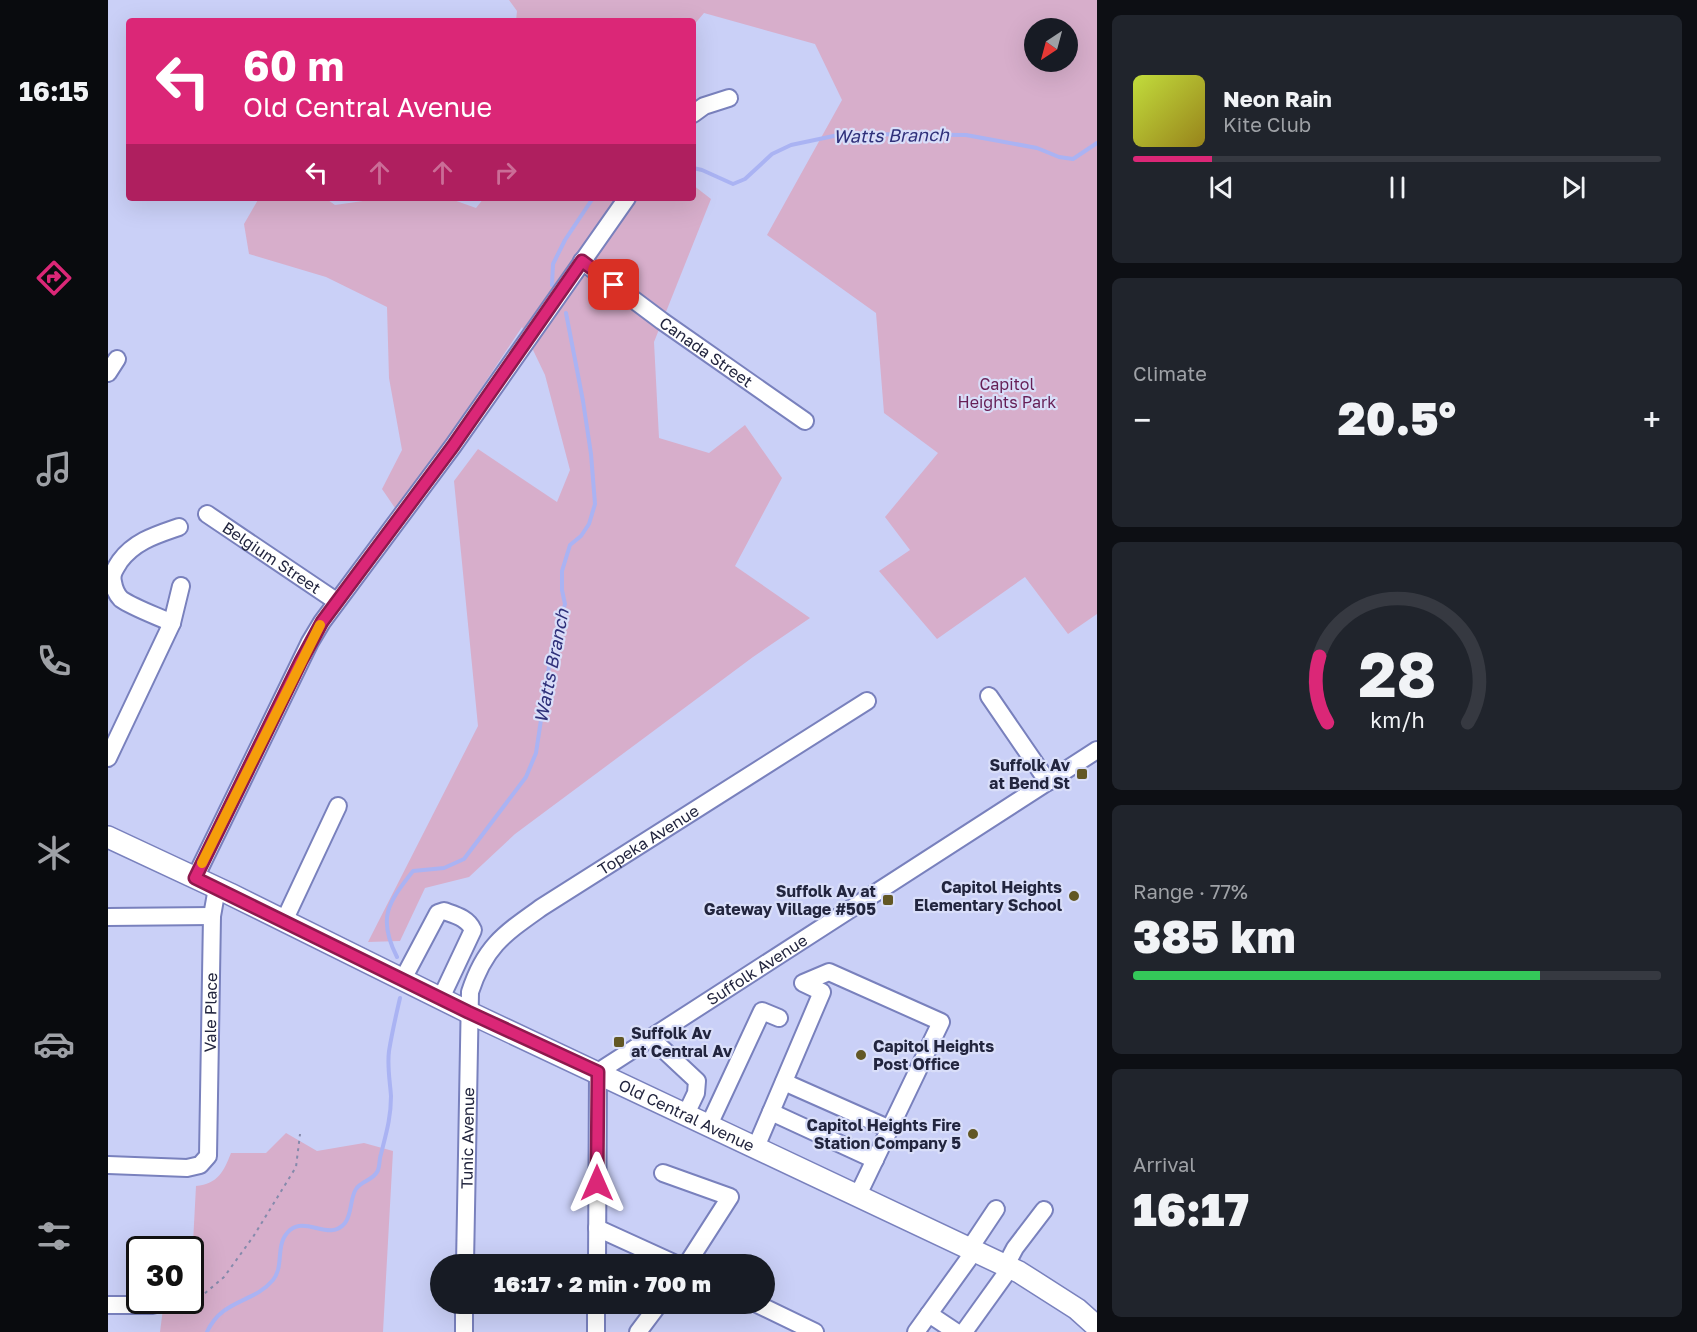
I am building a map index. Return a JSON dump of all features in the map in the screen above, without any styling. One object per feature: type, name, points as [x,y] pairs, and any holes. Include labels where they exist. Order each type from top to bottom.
[{"type":"main road","name":"Old Central Avenue","points":[[108,837],[468,1012],[973,1249],[1052,1292],[1097,1327]]},
{"type":"street","points":[[696,112],[704,106],[729,98]]},
{"type":"street","points":[[195,878],[310,642],[336,601],[453,446],[625,201]]},
{"type":"street","name":"Canada Street","points":[[582,261],[671,328],[805,421]]},
{"type":"street","points":[[108,373],[117,359]]},
{"type":"street","name":"Belgium Street","points":[[207,514],[336,601]]},
{"type":"street","points":[[172,623],[120,598],[114,588],[112,577],[124,556],[136,544],[151,536],[179,527]]},
{"type":"street","points":[[108,758],[172,623],[181,586]]},
{"type":"street","points":[[989,696],[1048,782]]},
{"type":"street","name":"Topeka Avenue","points":[[468,1012],[470,992],[482,962],[508,930],[867,701]]},
{"type":"street","name":"Suffolk Avenue","points":[[598,1072],[1097,750]]},
{"type":"street","points":[[284,921],[338,806]]},
{"type":"street","name":"Vale Place","points":[[108,1165],[195,1167],[202,1164],[208,1156],[212,916],[217,888]]},
{"type":"street","points":[[403,980],[438,913],[444,911],[465,919],[470,923],[472,930],[441,998]]},
{"type":"street","points":[[108,916],[212,916]]},
{"type":"street","points":[[756,1147],[822,992],[802,983],[829,972],[941,1022],[858,1195]]},
{"type":"street","points":[[709,1125],[762,1011],[779,1018]]},
{"type":"street","name":"Tunic Avenue","points":[[465,1254],[468,1012]]},
{"type":"street","points":[[651,1038],[697,1081],[696,1093],[686,1114]]},
{"type":"street","points":[[597,1254],[598,1072]]},
{"type":"street","points":[[784,1082],[890,1129]]},
{"type":"street","points":[[771,1112],[875,1160]]},
{"type":"street","points":[[663,1173],[730,1197],[693,1254]]},
{"type":"street","points":[[916,1332],[973,1249],[996,1209]]},
{"type":"street","points":[[964,1332],[1008,1267],[1015,1248],[1044,1210]]},
{"type":"street","points":[[597,1228],[654,1254]]},
{"type":"street","points":[[108,1305],[126,1305]]},
{"type":"street","points":[[775,1313],[815,1332]]},
{"type":"street","points":[[464,1314],[464,1332]]},
{"type":"street","points":[[596,1314],[596,1332]]},
{"type":"street","points":[[638,1332],[652,1314]]},
{"type":"street","points":[[929,1314],[956,1332]]},
{"type":"path","points":[[204,1294],[224,1277],[253,1237],[296,1167],[300,1134]]},
{"type":"green space","name":"Capitol Heights Park","points":[[509,0],[1097,0],[1097,614],[1068,634],[1025,577],[937,639],[879,571],[910,550],[885,517],[938,453],[884,413],[876,313],[767,235],[842,100],[815,44],[704,13],[696,22],[696,18],[516,18],[517,11]]},
{"type":"green space","points":[[696,187],[711,199],[654,342],[659,438],[709,453],[745,425],[782,478],[735,566],[810,618],[753,657],[515,834],[469,877],[425,888],[400,941],[368,942],[478,726],[454,481],[478,449],[557,502],[570,470],[545,375],[522,327],[428,468],[395,508],[382,489],[402,450],[389,378],[387,307],[326,277],[249,254],[244,224],[257,201],[329,201],[335,205],[363,201],[456,201],[476,208],[482,201],[696,201]]},
{"type":"green space","points":[[286,1133],[317,1151],[364,1143],[393,1151],[383,1332],[160,1332],[162,1314],[204,1314],[204,1236],[193,1236],[196,1186],[210,1183],[219,1176],[231,1153],[266,1153]]},
{"type":"waterway","name":"Watts Branch","points":[[696,169],[733,184],[745,179],[772,154],[791,145],[843,134],[966,135],[1037,148],[1059,157],[1073,159],[1097,143]]},
{"type":"waterway","name":"Watts Branch","points":[[552,285],[553,264],[565,240],[591,201]]},
{"type":"waterway","name":"Watts Branch","points":[[397,957],[391,943],[387,921],[388,911],[397,892],[413,871],[444,868],[464,859],[526,777],[536,753],[552,647],[565,604],[562,571],[570,545],[581,536],[589,524],[595,504],[591,454],[583,401],[566,313]]},
{"type":"waterway","name":"Watts Branch","points":[[207,1332],[221,1313],[257,1293],[273,1280],[277,1274],[282,1242],[290,1230],[296,1226],[325,1230],[339,1228],[347,1219],[356,1189],[377,1172],[390,1112],[388,1057],[400,998]]},
{"type":"slow traffic","points":[[202,863],[320,625]]},
{"type":"place","name":"Suffolk Av at Bend St","points":[[1082,774]]},
{"type":"place","name":"Capitol Heights Elementary School","points":[[1074,896]]},
{"type":"place","name":"Suffolk Av at Gateway Village #505","points":[[888,900]]},
{"type":"place","name":"Suffolk Av at Central Av","points":[[619,1042]]},
{"type":"place","name":"Capitol Heights Post Office","points":[[861,1055]]},
{"type":"place","name":"Capitol Heights Fire Station Company 5","points":[[973,1134]]},
{"type":"route","points":[[597,1183],[598,1072],[468,1012],[195,878],[310,642],[336,601],[453,446],[582,261],[614,285]]}]
